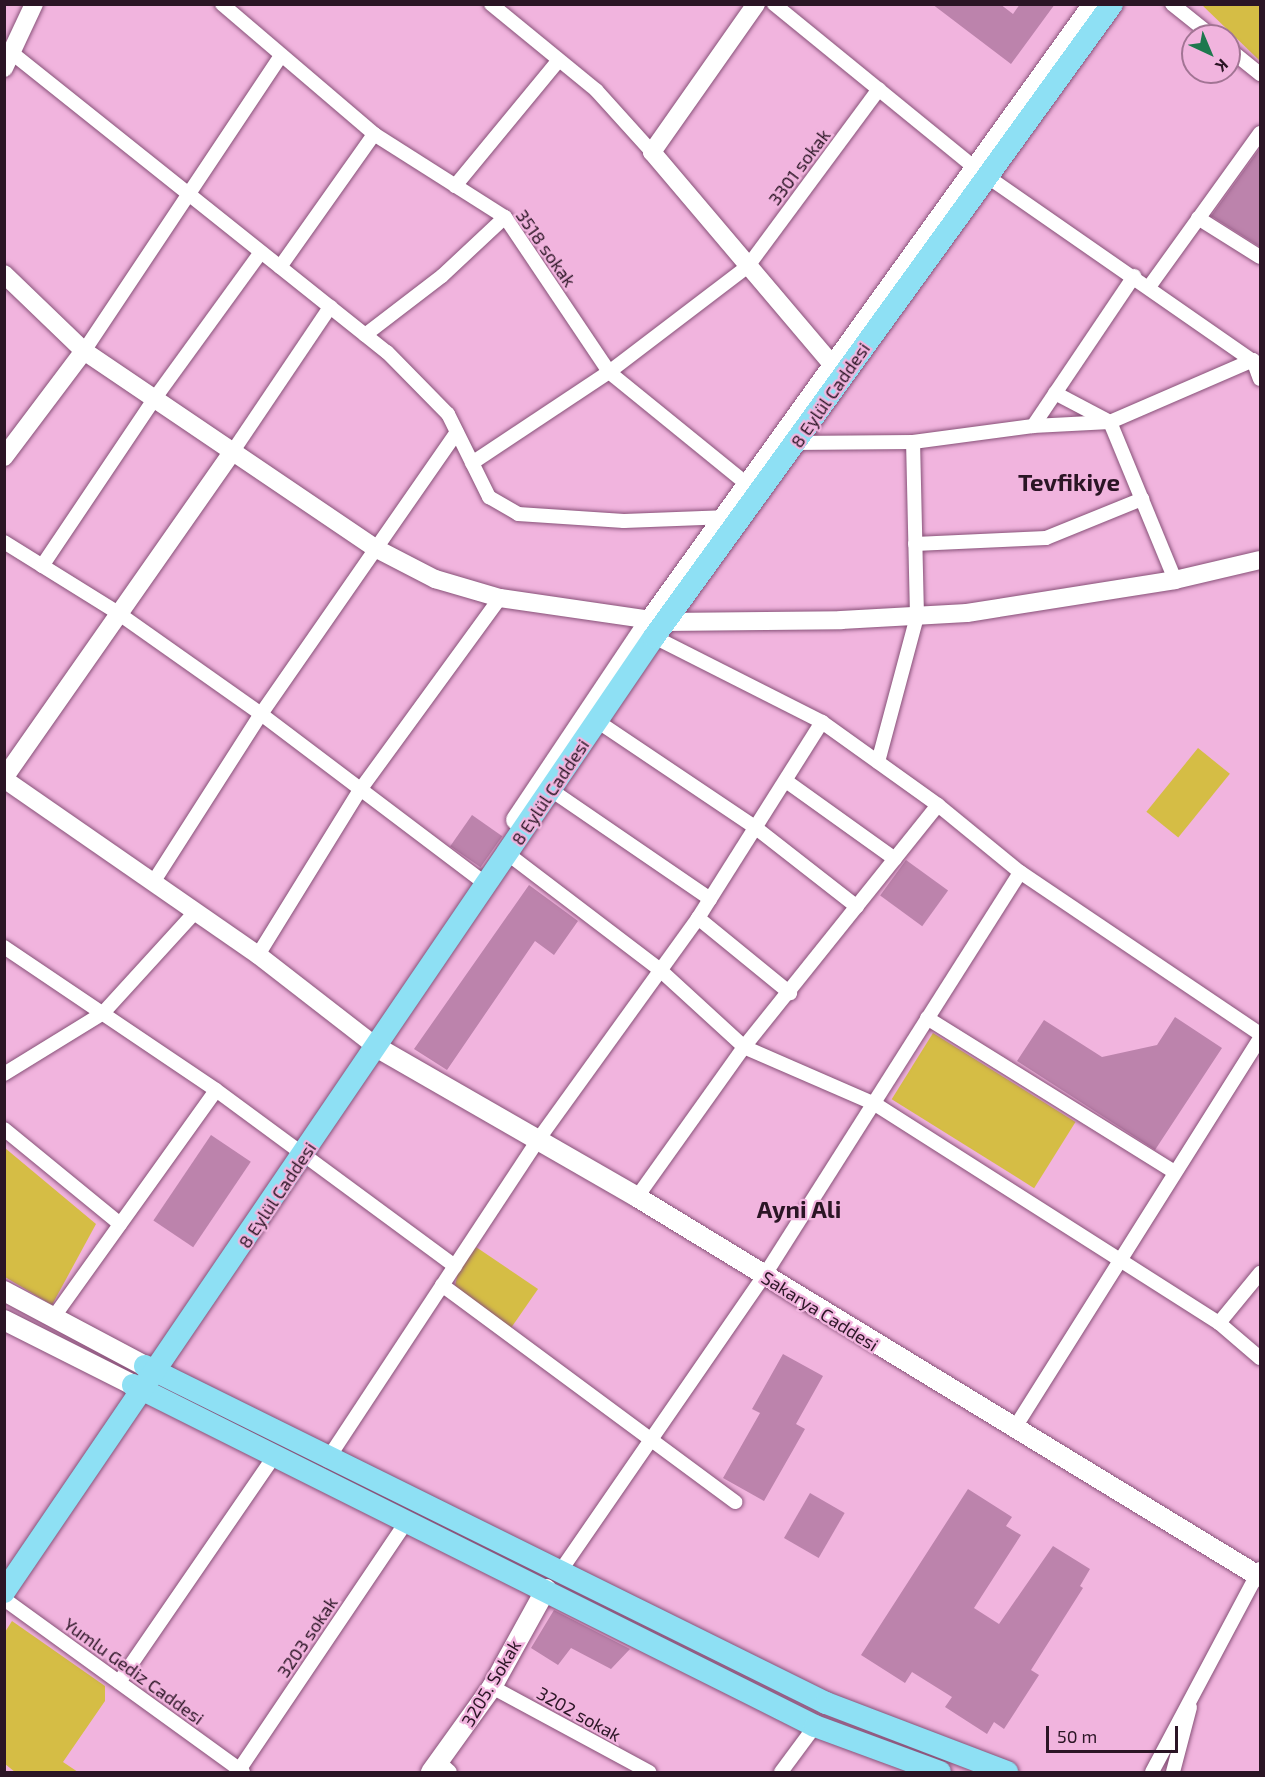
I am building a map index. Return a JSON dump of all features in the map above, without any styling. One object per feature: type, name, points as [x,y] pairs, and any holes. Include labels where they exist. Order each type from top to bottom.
[{"type":"main road","points":[[980,172],[1093,4]]},
{"type":"main road","name":"8 Eylül Caddesi","points":[[4,1592],[144,1378],[373,1045],[482,881],[508,854],[597,721],[656,627],[980,172],[1112,4]]},
{"type":"main road","points":[[482,881],[656,627]]},
{"type":"main road","name":"Sakarya Caddesi","points":[[373,1045],[637,1197],[1014,1430],[1259,1574]]},
{"type":"main road","points":[[4,1291],[53,1318],[144,1378],[275,1455],[405,1524],[553,1581],[604,1590],[829,1704],[1007,1773]]},
{"type":"main road","points":[[4,1320],[144,1378],[327,1460],[553,1581],[815,1726],[939,1773]]},
{"type":"main road","points":[[4,1573],[144,1378]]},
{"type":"main road","name":"3205. Sokak","points":[[440,1769],[492,1687],[553,1581]]},
{"type":"main road","points":[[815,1726],[829,1704]]},
{"type":"street","points":[[34,4],[8,60],[188,194],[365,334],[448,414],[489,497],[518,514],[624,521],[734,517]]},
{"type":"street","name":"3518 sokak","points":[[222,4],[374,134],[505,217],[609,372],[754,490]]},
{"type":"street","points":[[652,152],[756,4]]},
{"type":"street","points":[[774,4],[980,172],[1134,276],[1257,363],[1260,379]]},
{"type":"street","points":[[1172,4],[1197,24]]},
{"type":"street","points":[[492,5],[596,90],[652,152],[838,371]]},
{"type":"street","points":[[4,457],[84,351],[282,56]]},
{"type":"street","points":[[1241,59],[1260,74]]},
{"type":"street","points":[[455,186],[559,60]]},
{"type":"street","name":"3301 sokak","points":[[472,463],[609,372],[748,266],[879,89]]},
{"type":"street","points":[[280,267],[374,134]]},
{"type":"street","points":[[1149,287],[1260,134]]},
{"type":"street","points":[[365,334],[442,276],[505,217]]},
{"type":"street","points":[[1198,218],[1260,257]]},
{"type":"street","points":[[42,566],[155,398],[261,252]]},
{"type":"street","points":[[4,274],[84,351],[375,548],[435,579],[500,598],[656,627],[967,614],[1175,580],[1260,560]]},
{"type":"street","points":[[1033,426],[1134,276]]},
{"type":"street","points":[[330,307],[233,451],[4,778],[258,955],[373,1045]]},
{"type":"street","points":[[787,443],[913,442],[1033,426],[1110,422],[1257,363]]},
{"type":"street","points":[[1055,393],[1110,422],[1175,580]]},
{"type":"street","points":[[154,881],[261,714],[457,432]]},
{"type":"street","points":[[878,762],[917,616],[913,442]]},
{"type":"street","points":[[915,544],[1046,538],[1142,499]]},
{"type":"street","points":[[4,542],[118,613],[261,714],[482,881]]},
{"type":"street","points":[[258,955],[360,790],[500,598]]},
{"type":"street","points":[[656,627],[822,722],[938,805],[1020,872],[1260,1036],[1014,1430]]},
{"type":"street","points":[[597,721],[756,828],[857,907]]},
{"type":"street","points":[[327,1460],[538,1140],[659,969],[698,918],[822,722]]},
{"type":"street","points":[[786,781],[895,859]]},
{"type":"street","points":[[551,790],[710,899]]},
{"type":"street","points":[[637,1197],[744,1047],[790,993],[938,805]]},
{"type":"street","points":[[508,854],[659,969],[744,1047],[875,1104],[1118,1261],[1219,1323],[1260,1358]]},
{"type":"street","points":[[553,1581],[764,1276],[1020,872]]},
{"type":"street","points":[[4,1074],[103,1013],[196,911]]},
{"type":"street","points":[[698,918],[790,993]]},
{"type":"street","points":[[4,947],[216,1090],[455,1266]]},
{"type":"street","points":[[927,1018],[1174,1172]]},
{"type":"street","points":[[53,1318],[216,1090]]},
{"type":"street","points":[[4,1128],[120,1224]]},
{"type":"street","points":[[1219,1323],[1260,1273]]},
{"type":"street","points":[[442,1285],[651,1437],[735,1502]]},
{"type":"street","points":[[119,1682],[275,1455]]},
{"type":"street","name":"3203 sokak","points":[[241,1771],[405,1524]]},
{"type":"street","points":[[1152,1773],[1259,1574]]},
{"type":"street","name":"Yumlu Gediz Caddesi","points":[[4,1599],[241,1771]]},
{"type":"street","name":"3202 sokak","points":[[492,1687],[649,1773]]},
{"type":"street","points":[[1173,1773],[1190,1705]]},
{"type":"street","points":[[781,1773],[815,1726]]},
{"type":"shaded area","points":[[1202,5],[1260,5],[1260,61],[1241,43],[1241,24],[1222,24]]},
{"type":"shaded area","points":[[1198,748],[1230,774],[1178,838],[1146,812]]},
{"type":"shaded area","points":[[933,1033],[1075,1122],[1034,1188],[892,1099]]},
{"type":"shaded area","points":[[5,1148],[96,1224],[52,1305],[5,1277]]},
{"type":"shaded area","points":[[476,1247],[538,1289],[511,1328],[455,1286],[458,1272]]},
{"type":"shaded area","points":[[12,1621],[105,1686],[105,1701],[63,1762],[78,1772],[15,1772],[5,1764],[5,1632]]},
{"type":"building","points":[[932,4],[1000,4],[1013,14],[1020,4],[1055,4],[1011,64]]},
{"type":"building","points":[[1260,148],[1260,247],[1211,216]]},
{"type":"building","points":[[472,815],[502,836],[481,867],[450,846]]},
{"type":"building","points":[[906,860],[948,891],[922,926],[880,896]]},
{"type":"building","points":[[529,885],[578,921],[554,955],[535,941],[447,1070],[414,1049]]},
{"type":"building","points":[[1175,1017],[1222,1048],[1155,1150],[1017,1061],[1044,1020],[1102,1057],[1157,1045]]},
{"type":"building","points":[[211,1135],[251,1162],[193,1247],[153,1220]]},
{"type":"building","points":[[783,1354],[823,1376],[796,1424],[805,1429],[764,1501],[723,1478],[760,1413],[752,1409]]},
{"type":"building","points":[[968,1489],[1012,1517],[1006,1526],[1021,1535],[974,1608],[999,1624],[1053,1546],[1090,1569],[1080,1586],[1083,1588],[1031,1670],[1039,1675],[1004,1729],[994,1722],[987,1734],[945,1707],[952,1697],[912,1672],[905,1683],[861,1655]]},
{"type":"building","points":[[810,1493],[845,1513],[819,1558],[784,1538]]},
{"type":"building","points":[[554,1610],[630,1649],[611,1669],[571,1648],[558,1665],[531,1648]]},
{"type":"district","name":"Tevfikiye","points":[[1069,482]]},
{"type":"district","name":"Ayni Ali","points":[[799,1209]]}]
